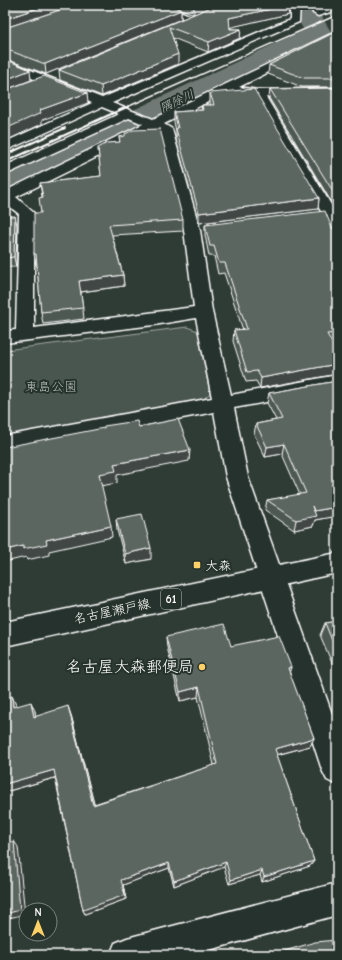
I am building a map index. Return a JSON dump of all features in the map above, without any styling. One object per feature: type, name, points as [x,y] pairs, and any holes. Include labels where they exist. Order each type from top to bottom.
[{"type":"street","points":[[157,5],[196,18],[179,25]]},
{"type":"street","points":[[5,148],[101,103],[295,20],[296,5]]},
{"type":"street","points":[[318,5],[318,13],[337,8]]},
{"type":"street","points":[[25,334],[27,213],[6,197],[148,123],[227,88],[337,34]]},
{"type":"street","points":[[5,63],[44,81],[166,129],[200,229],[203,311],[208,328],[237,477],[337,770]]},
{"type":"street","points":[[31,86],[58,75]]},
{"type":"street","points":[[227,88],[258,94],[337,92]]},
{"type":"street","points":[[258,94],[333,213],[337,235]]},
{"type":"street","points":[[5,171],[131,115]]},
{"type":"street","points":[[314,215],[333,213]]},
{"type":"street","points":[[5,337],[154,319],[203,311]]},
{"type":"street","points":[[5,444],[337,382]]},
{"type":"street","name":"名古屋瀬戸線","points":[[5,634],[337,563]]},
{"type":"street","points":[[127,955],[337,899]]},
{"type":"green space","name":"東島公園","points":[[187,327],[198,331],[210,394],[203,399],[5,436],[5,350]]},
{"type":"building","points":[[5,5],[47,5],[5,19]]},
{"type":"building","points":[[75,5],[170,5],[181,10],[45,64],[5,49],[5,28]]},
{"type":"building","points":[[216,5],[290,5],[229,18],[230,29],[241,29],[209,42],[169,27],[178,54],[101,86],[59,70]]},
{"type":"building","points":[[337,31],[337,78],[304,78],[269,65]]},
{"type":"building","points":[[5,59],[30,70],[5,80]]},
{"type":"building","points":[[44,76],[87,93],[40,110],[41,113],[5,129],[5,96],[8,95],[5,93],[5,90]]},
{"type":"building","points":[[337,88],[337,198],[270,89]]},
{"type":"building","points":[[254,89],[319,198],[199,213],[176,129],[178,128],[174,112],[203,110],[202,105],[214,105],[210,93]]},
{"type":"building","points":[[160,129],[183,220],[109,225],[123,275],[79,281],[83,308],[41,312],[36,254],[34,254],[34,213],[41,213],[39,198],[43,197],[40,183],[101,176],[98,148],[107,143],[120,142],[119,137],[125,136],[125,134],[133,130]]},
{"type":"building","points":[[325,211],[332,228],[337,231],[337,333],[327,334],[337,352],[337,364],[261,378],[257,371],[247,372],[234,330],[247,329],[225,263],[219,263],[214,246],[210,246],[205,225]]},
{"type":"building","points":[[5,216],[15,216],[14,257],[5,258]]},
{"type":"building","points":[[337,381],[337,507],[314,511],[316,516],[296,520],[267,500],[306,493],[284,444],[267,447],[256,424],[282,419],[269,393]]},
{"type":"building","points":[[178,419],[190,450],[114,464],[116,471],[99,474],[111,526],[46,540],[47,544],[23,549],[23,546],[5,550],[5,447],[104,428],[104,426],[137,421],[139,427]]},
{"type":"building","points":[[142,514],[151,548],[125,554],[116,519]]},
{"type":"building","points":[[337,621],[337,653],[325,623]]},
{"type":"building","points":[[224,624],[231,646],[279,636],[291,667],[288,668],[314,738],[275,749],[314,861],[264,877],[262,870],[231,880],[226,862],[174,881],[169,863],[121,880],[125,895],[83,910],[54,770],[5,784],[5,698],[12,696],[13,707],[31,702],[34,717],[68,706],[93,805],[217,764],[199,687],[180,692],[166,637]]},
{"type":"building","points":[[14,841],[19,902],[18,902],[18,911],[5,914],[5,844]]},
{"type":"building","points":[[337,940],[337,955],[271,955],[315,942]]},
{"type":"waterway","name":"隅除川","points":[[5,177],[109,134],[319,33],[310,19],[309,5]]},
{"type":"railway","points":[[127,107],[337,15]]},
{"type":"railway","points":[[5,162],[129,106]]},
{"type":"railway","points":[[5,155],[65,128]]},
{"type":"place","name":"大森","points":[[197,565]]},
{"type":"place","name":"名古屋大森郵便局","points":[[202,667]]}]
